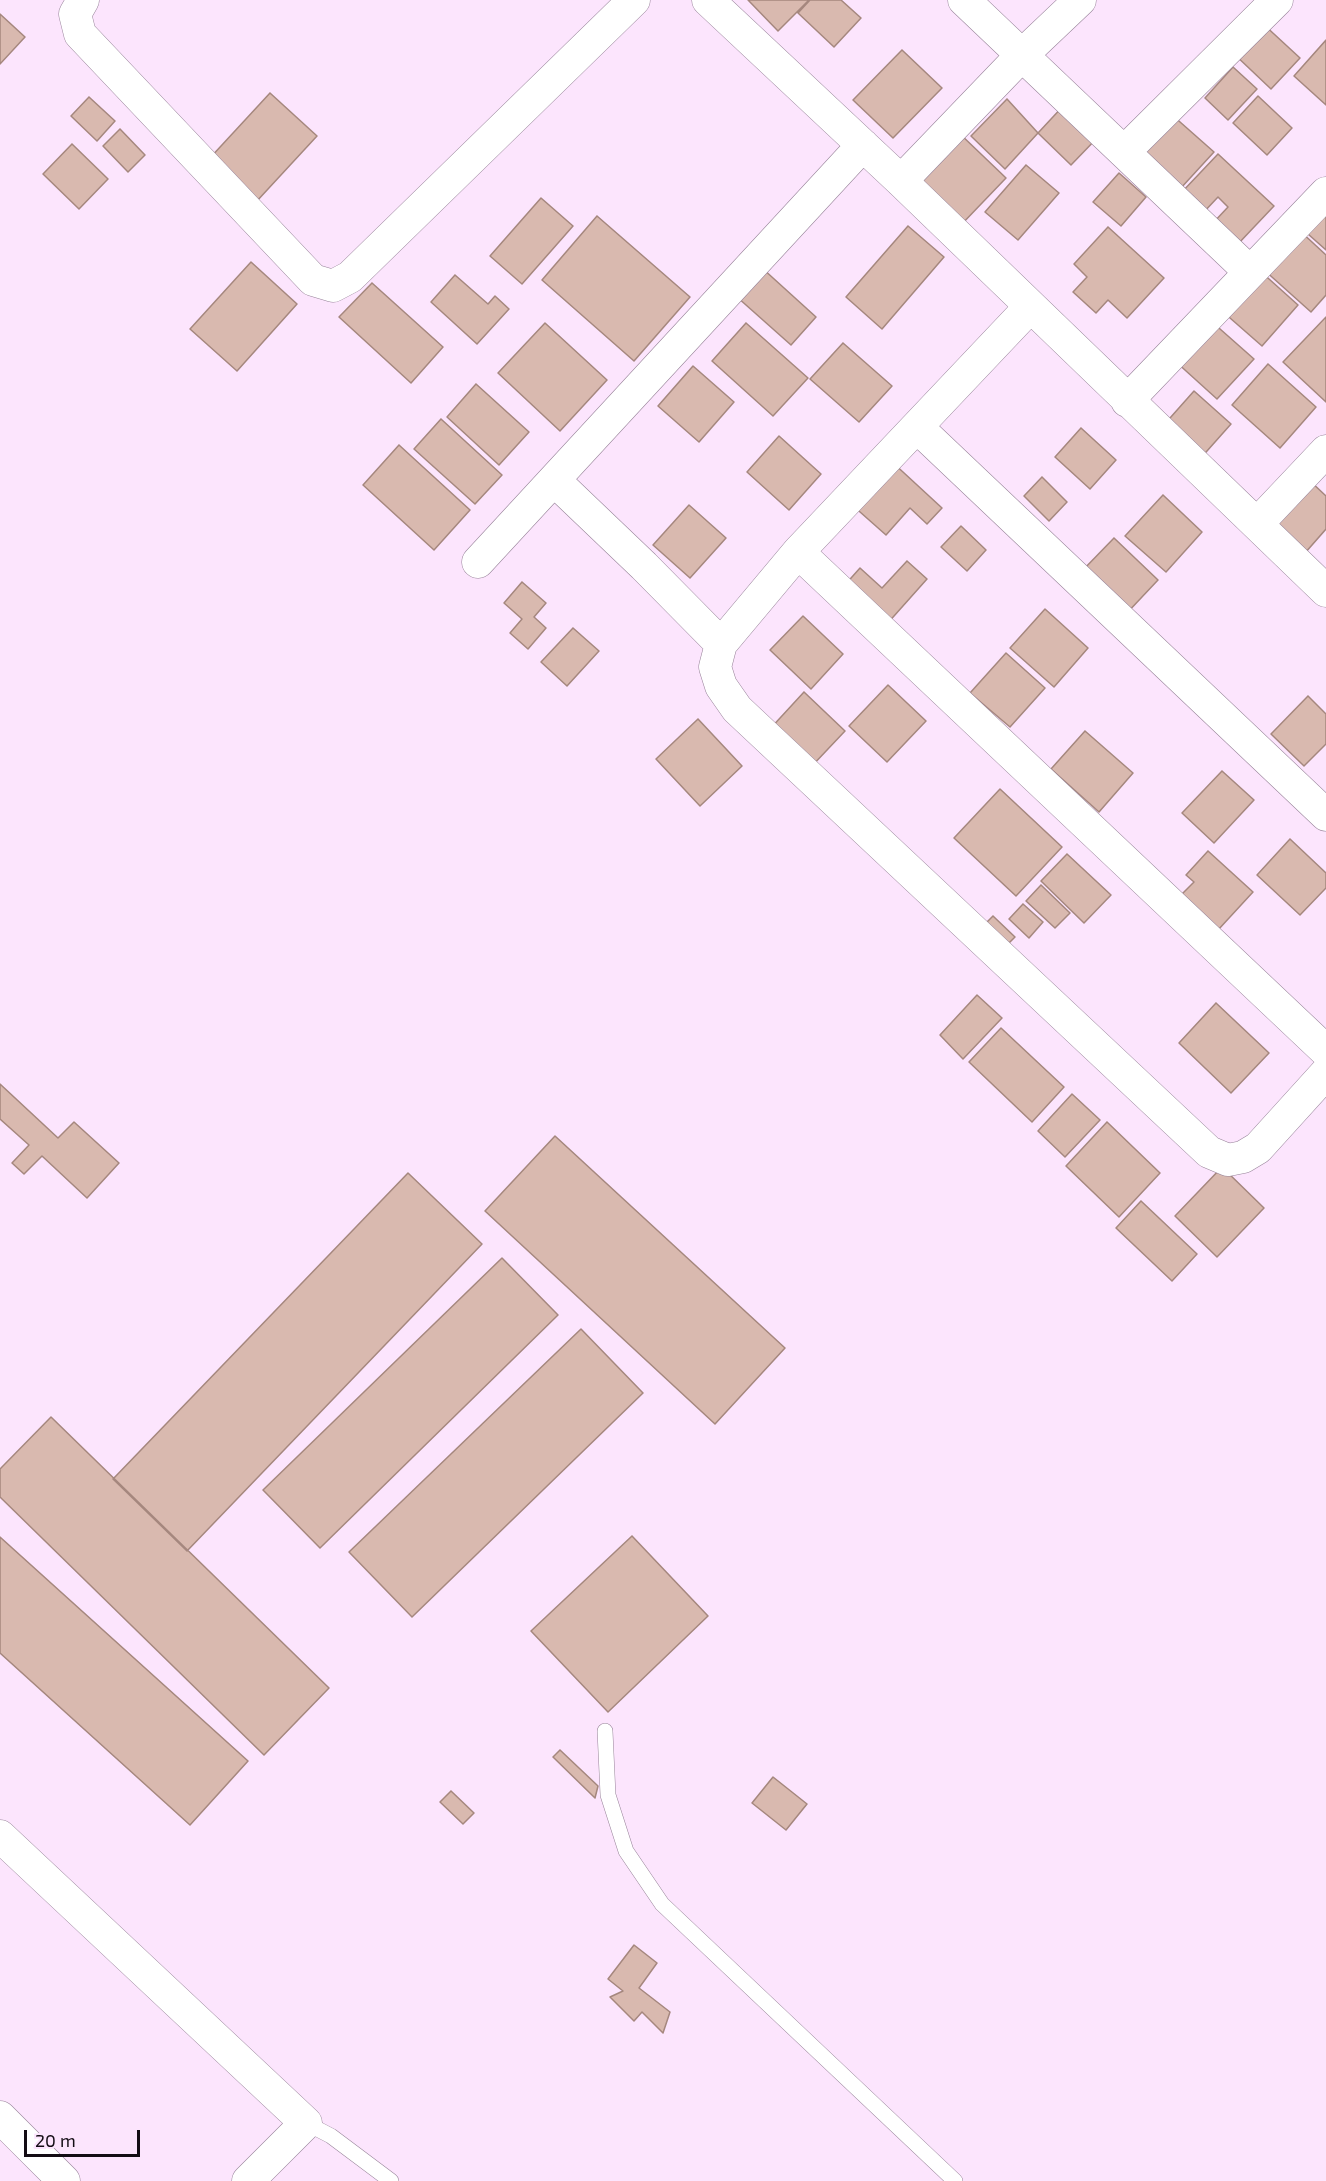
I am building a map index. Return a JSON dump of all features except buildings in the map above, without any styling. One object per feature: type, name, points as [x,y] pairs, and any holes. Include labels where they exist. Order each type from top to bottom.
[{"type":"street","points":[[83,0],[75,14],[80,34],[313,280],[333,286],[350,277],[634,0]]},
{"type":"street","points":[[708,0],[901,181],[1126,401],[1326,591]]},
{"type":"street","points":[[964,0],[1250,272]]},
{"type":"street","points":[[901,181],[1022,55],[1080,0]]},
{"type":"street","points":[[1125,151],[1277,0]]},
{"type":"street","points":[[478,562],[863,145]]},
{"type":"street","points":[[1126,401],[1326,193]]},
{"type":"street","points":[[1030,307],[798,552],[721,644],[715,667],[721,686],[737,709],[1209,1152],[1228,1160],[1243,1157],[1258,1148],[1326,1073]]},
{"type":"street","points":[[917,427],[1326,815]]},
{"type":"street","points":[[1257,524],[1326,451]]},
{"type":"street","points":[[554,480],[721,644]]},
{"type":"street","points":[[798,552],[1326,1051]]},
{"type":"street","points":[[0,1836],[306,2123],[248,2181]]},
{"type":"street","points":[[0,2117],[64,2181]]},
{"type":"lane","points":[[605,1731],[608,1795],[626,1851],[662,1904],[955,2181]]},
{"type":"lane","points":[[306,2123],[331,2136],[391,2181]]}]
